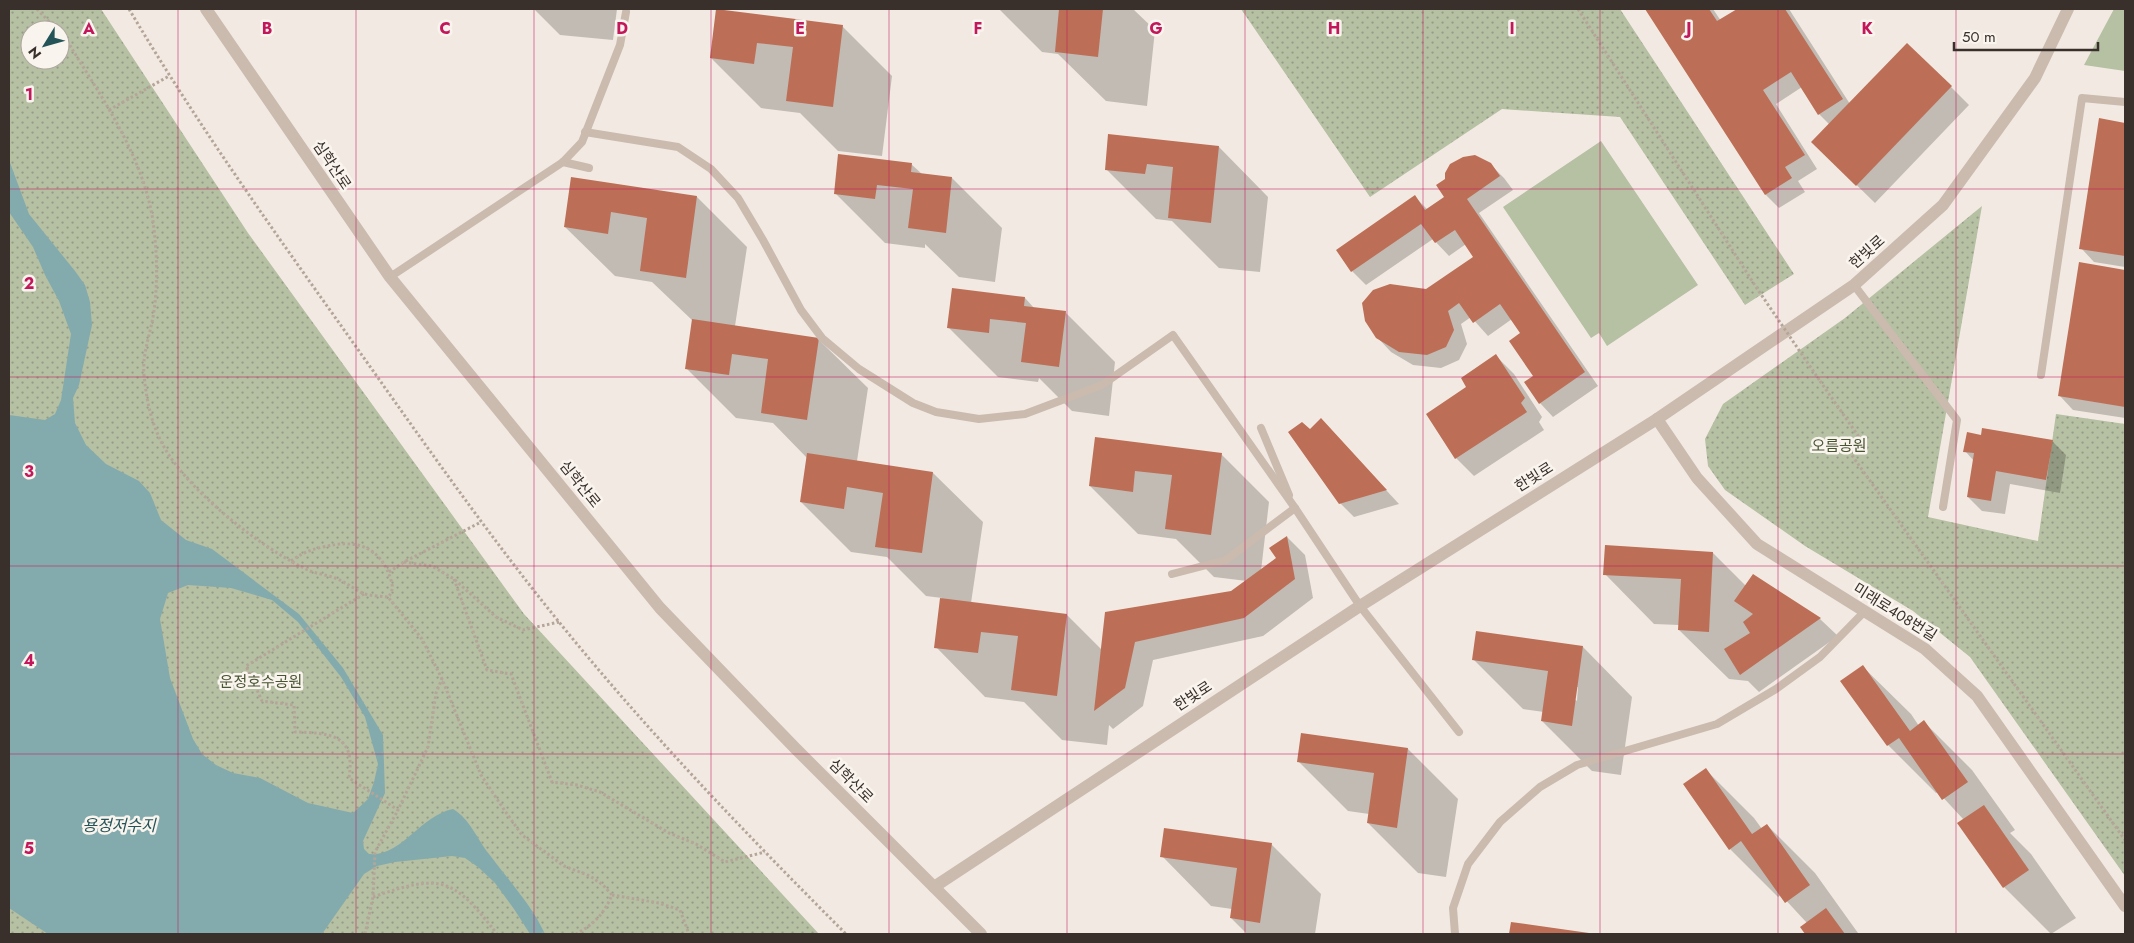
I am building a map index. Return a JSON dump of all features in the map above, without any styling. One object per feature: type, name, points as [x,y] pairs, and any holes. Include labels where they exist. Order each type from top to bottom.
[{"type":"street","name":"심학산로","points":[[206,9],[390,277],[660,608],[795,748],[981,934]]},
{"type":"street","name":"한빛로","points":[[934,887],[1360,606],[1657,419],[1854,285],[1943,205],[2035,78],[2068,9]]},
{"type":"street","name":"미래로408번길","points":[[1657,419],[1697,478],[1757,544],[1925,649],[1977,696],[2125,906]]},
{"type":"lane","points":[[390,277],[564,162],[582,142],[620,45],[626,12]]},
{"type":"lane","points":[[2041,375],[2082,98],[2125,102]]},
{"type":"lane","points":[[585,132],[678,147],[711,169],[738,198],[801,310],[822,338],[859,370],[913,403],[936,412],[979,418],[1025,414],[1102,385],[1173,335],[1295,508],[1360,606],[1459,732]]},
{"type":"lane","points":[[564,162],[589,168]]},
{"type":"lane","points":[[1854,285],[1957,420],[1943,507]]},
{"type":"lane","points":[[1261,428],[1295,508]]},
{"type":"lane","points":[[1172,574],[1226,560],[1295,508]]},
{"type":"lane","points":[[1455,934],[1453,908],[1468,864],[1500,822],[1540,786],[1577,765],[1718,724],[1776,689],[1820,657],[1865,611]]},
{"type":"path","points":[[37,9],[47,20]]},
{"type":"path","points":[[130,9],[169,76],[249,196],[481,522],[559,622],[660,740],[765,852],[846,934]]},
{"type":"path","points":[[1578,9],[1756,288],[1859,437],[1846,447],[2125,840]]},
{"type":"path","points":[[70,46],[109,110],[134,160],[152,219],[157,270],[154,312],[144,357],[144,373],[151,414],[159,438],[174,461],[223,514],[265,544],[292,561],[312,571],[336,578],[364,594],[388,598],[422,639],[442,679],[481,775],[522,835],[564,866],[590,876],[603,885],[612,895],[659,903],[680,910],[689,934]]},
{"type":"path","points":[[109,110],[169,76]]},
{"type":"path","points":[[388,572],[481,522]]},
{"type":"path","points":[[292,561],[303,552],[337,544],[353,543],[369,549],[380,558],[388,572],[393,586],[388,598]]},
{"type":"path","points":[[404,562],[432,566],[454,579],[496,617],[523,630],[559,622]]},
{"type":"path","points":[[454,579],[487,670],[511,674],[552,782],[577,785],[600,792],[669,833],[696,844],[725,862],[765,852]]},
{"type":"path","points":[[364,594],[246,666],[262,701],[294,705],[295,732],[324,732],[341,740],[350,751],[349,778],[398,810]]},
{"type":"path","points":[[365,934],[373,897],[375,852],[398,810],[428,747],[436,693],[442,679]]},
{"type":"path","points":[[373,897],[407,885],[425,882],[457,889],[476,907],[497,934]]},
{"type":"path","points":[[576,934],[596,922],[607,908],[612,895]]},
{"type":"green space","name":"운정호수공원","points":[[9,9],[101,9],[248,233],[524,614],[819,934],[9,934]]},
{"type":"green space","points":[[1241,9],[1620,9],[1794,274],[1745,305],[1620,117],[1502,109],[1370,197]]},
{"type":"green space","points":[[2114,9],[2125,9],[2125,71],[2084,65]]},
{"type":"green space","points":[[1601,141],[1698,285],[1607,346],[1599,333],[1591,338],[1503,207]]},
{"type":"green space","name":"오름공원","points":[[1982,206],[1928,517],[2038,541],[2056,414],[2125,424],[2125,876],[1970,657],[1913,611],[1805,546],[1725,490],[1708,466],[1705,439],[1723,404],[1845,318]]},
{"type":"water","name":"용정저수지","points":[[9,160],[29,214],[85,285],[90,302],[92,325],[79,385],[73,398],[75,423],[86,445],[106,464],[139,481],[150,493],[161,520],[186,540],[212,549],[299,614],[343,668],[383,735],[385,793],[363,841],[364,849],[369,854],[381,853],[391,849],[430,819],[453,809],[469,824],[526,902],[545,934],[530,934],[495,883],[465,858],[452,856],[395,862],[377,866],[364,874],[322,934],[48,934],[9,908],[9,415],[45,420],[55,414],[61,400],[71,334],[59,301],[33,247],[9,212]],"holes":[[[188,585],[231,588],[272,600],[298,622],[341,677],[365,717],[378,764],[368,799],[353,813],[308,803],[260,778],[233,773],[216,765],[202,754],[193,739],[170,678],[160,619],[168,593]]]},
{"type":"building","points":[[716,9],[843,25],[833,107],[786,101],[793,47],[757,43],[754,64],[710,58]]},
{"type":"building","points":[[1059,9],[1103,9],[1098,57],[1055,52]]},
{"type":"building","points":[[1645,9],[1709,9],[1717,21],[1737,9],[1785,9],[1843,99],[1818,115],[1791,72],[1763,90],[1805,155],[1785,167],[1792,178],[1765,195]]},
{"type":"building","points":[[1907,43],[1952,86],[1856,186],[1811,142]]},
{"type":"building","points":[[2099,118],[2125,123],[2125,256],[2079,249]]},
{"type":"building","points":[[1108,134],[1219,146],[1211,223],[1168,218],[1173,167],[1147,164],[1145,174],[1105,170]]},
{"type":"building","points":[[838,154],[912,163],[911,172],[952,177],[946,233],[908,228],[913,189],[877,185],[875,199],[834,194]]},
{"type":"building","points":[[1475,155],[1491,163],[1500,176],[1467,199],[1585,372],[1539,404],[1524,382],[1533,376],[1509,341],[1520,333],[1500,304],[1473,323],[1459,303],[1448,311],[1454,330],[1446,347],[1427,355],[1399,352],[1376,338],[1365,321],[1362,303],[1373,290],[1390,284],[1426,289],[1473,257],[1455,230],[1435,243],[1421,224],[1351,272],[1336,250],[1415,195],[1425,210],[1444,197],[1436,185],[1445,179],[1445,173],[1450,164],[1463,157]]},
{"type":"building","points":[[571,177],[697,196],[686,278],[640,271],[647,218],[611,212],[608,234],[564,227]]},
{"type":"building","points":[[2079,262],[2125,270],[2125,407],[2058,396]]},
{"type":"building","points":[[952,288],[1025,297],[1024,306],[1066,311],[1059,367],[1021,362],[1026,323],[990,319],[989,333],[947,328]]},
{"type":"building","points":[[692,319],[819,338],[807,420],[761,413],[768,359],[732,354],[729,375],[685,369]]},
{"type":"building","points":[[1496,354],[1525,398],[1521,403],[1527,412],[1455,459],[1426,414],[1466,387],[1461,378]]},
{"type":"building","points":[[1321,418],[1387,490],[1339,504],[1288,432],[1302,422],[1310,429]]},
{"type":"building","points":[[1982,428],[2053,440],[2046,480],[1996,471],[1991,501],[1967,497],[1974,453],[1963,452],[1967,432],[1981,435]]},
{"type":"building","points":[[1095,437],[1222,453],[1211,535],[1165,529],[1172,475],[1135,471],[1133,492],[1089,486]]},
{"type":"building","points":[[807,453],[933,472],[922,553],[875,547],[883,493],[847,487],[844,509],[800,502]]},
{"type":"building","points":[[1287,536],[1295,579],[1244,618],[1135,642],[1125,688],[1094,711],[1105,612],[1231,591],[1276,558],[1269,548]]},
{"type":"building","points":[[1605,545],[1713,552],[1709,632],[1678,630],[1681,579],[1603,575]]},
{"type":"building","points":[[1753,574],[1821,618],[1740,675],[1724,649],[1750,633],[1743,622],[1753,614],[1734,601]]},
{"type":"building","points":[[940,598],[1067,614],[1057,696],[1011,690],[1018,636],[981,632],[978,653],[934,648]]},
{"type":"building","points":[[1476,631],[1583,646],[1572,726],[1541,721],[1548,671],[1472,660]]},
{"type":"building","points":[[1863,665],[1910,731],[1924,720],[1968,782],[1942,800],[1899,738],[1887,746],[1840,681]]},
{"type":"building","points":[[1301,733],[1408,748],[1397,828],[1367,823],[1374,773],[1297,762]]},
{"type":"building","points":[[1706,768],[1752,834],[1767,824],[1810,885],[1785,903],[1741,841],[1729,850],[1683,784]]},
{"type":"building","points":[[1984,805],[2029,870],[2003,888],[1957,823]]},
{"type":"building","points":[[1164,828],[1272,843],[1260,923],[1230,918],[1237,868],[1160,857]]},
{"type":"building","points":[[1826,908],[1845,934],[1805,934],[1800,927]]},
{"type":"building","points":[[1511,922],[1589,933],[1589,934],[1509,934]]}]
